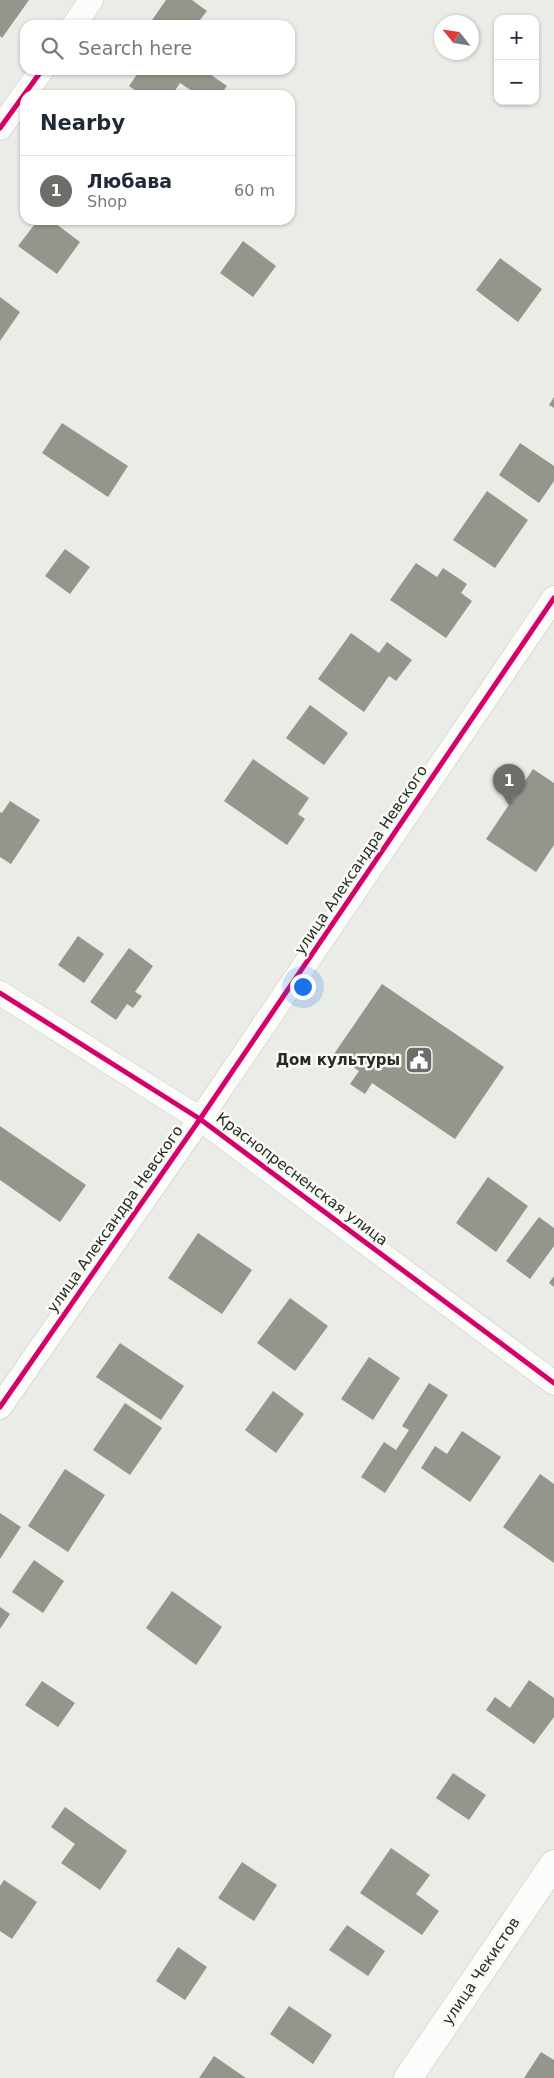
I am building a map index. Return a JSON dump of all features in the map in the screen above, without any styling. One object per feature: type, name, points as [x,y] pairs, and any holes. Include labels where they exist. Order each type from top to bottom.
[{"type":"main road","name":"улица Чекистов","points":[[408,2078],[554,1864]]},
{"type":"street","points":[[77,20],[91,0]]},
{"type":"street","points":[[28,90],[38,75]]},
{"type":"street","points":[[0,128],[20,100]]},
{"type":"street","name":"улица Александра Невского","points":[[0,1407],[200,1118],[554,598]]},
{"type":"street","name":"Краснопресненская улица","points":[[0,993],[200,1118],[554,1383]]},
{"type":"building","points":[[0,0],[29,0],[2,38],[0,36]]},
{"type":"building","points":[[166,0],[192,0],[207,11],[200,20],[152,20]]},
{"type":"building","points":[[137,75],[211,75],[227,86],[224,90],[190,90],[180,83],[175,90],[135,90],[129,86]]},
{"type":"building","points":[[34,225],[58,225],[80,242],[57,274],[18,246]]},
{"type":"building","points":[[243,241],[276,266],[253,297],[220,273]]},
{"type":"building","points":[[500,258],[542,289],[518,322],[476,290]]},
{"type":"building","points":[[0,297],[20,312],[0,341]]},
{"type":"building","points":[[554,397],[554,408],[549,405]]},
{"type":"building","points":[[62,423],[128,466],[108,497],[42,453]]},
{"type":"building","points":[[520,443],[554,466],[554,481],[539,503],[499,475]]},
{"type":"building","points":[[487,491],[528,520],[495,568],[453,540]]},
{"type":"building","points":[[65,549],[90,567],[70,594],[45,576]]},
{"type":"building","points":[[416,563],[437,577],[443,568],[467,584],[461,593],[472,601],[446,638],[390,600]]},
{"type":"building","points":[[351,633],[379,653],[387,642],[412,660],[396,681],[389,676],[364,712],[318,679]]},
{"type":"building","points":[[310,705],[348,733],[324,765],[286,738]]},
{"type":"building","points":[[253,759],[309,798],[298,814],[305,819],[287,845],[224,801]]},
{"type":"building","points":[[533,769],[554,783],[554,845],[536,872],[486,839]]},
{"type":"building","points":[[10,801],[40,820],[11,864],[0,857],[0,812],[2,813]]},
{"type":"building","points":[[78,936],[104,954],[84,983],[58,965]]},
{"type":"building","points":[[129,948],[153,966],[135,992],[142,996],[133,1008],[127,1004],[116,1020],[90,1002]]},
{"type":"building","name":"Дом культуры","points":[[382,984],[504,1067],[455,1139],[372,1083],[365,1094],[350,1084],[359,1071],[334,1054]]},
{"type":"building","points":[[0,1126],[86,1185],[60,1222],[0,1180]]},
{"type":"building","points":[[488,1177],[528,1206],[496,1252],[456,1223]]},
{"type":"building","points":[[539,1217],[554,1228],[554,1246],[530,1279],[506,1261]]},
{"type":"building","points":[[198,1233],[252,1270],[222,1314],[168,1278]]},
{"type":"building","points":[[554,1276],[554,1287],[549,1283]]},
{"type":"building","points":[[290,1298],[328,1326],[295,1371],[257,1343]]},
{"type":"building","points":[[120,1343],[184,1386],[161,1420],[96,1377]]},
{"type":"building","points":[[369,1357],[400,1378],[373,1420],[341,1399]]},
{"type":"building","points":[[429,1383],[448,1395],[385,1493],[361,1477],[384,1442],[396,1450],[409,1430],[402,1426]]},
{"type":"building","points":[[273,1391],[304,1414],[276,1453],[245,1430]]},
{"type":"building","points":[[125,1403],[162,1428],[130,1475],[93,1450]]},
{"type":"building","points":[[462,1431],[501,1457],[470,1502],[421,1468],[435,1446],[447,1454]]},
{"type":"building","points":[[65,1469],[105,1495],[68,1552],[28,1526]]},
{"type":"building","points":[[540,1474],[554,1484],[554,1563],[503,1527]]},
{"type":"building","points":[[0,1513],[21,1527],[0,1559]]},
{"type":"building","points":[[34,1560],[64,1581],[43,1613],[12,1592]]},
{"type":"building","points":[[172,1591],[222,1627],[196,1665],[146,1628]]},
{"type":"building","points":[[0,1607],[10,1614],[0,1629]]},
{"type":"building","points":[[529,1680],[554,1698],[554,1717],[534,1744],[486,1710],[495,1697],[510,1708]]},
{"type":"building","points":[[42,1681],[75,1703],[58,1727],[25,1705]]},
{"type":"building","points":[[453,1773],[486,1795],[469,1820],[436,1798]]},
{"type":"building","points":[[65,1807],[127,1851],[100,1890],[61,1863],[75,1844],[51,1827]]},
{"type":"building","points":[[391,1848],[430,1875],[416,1894],[439,1911],[422,1935],[360,1893]]},
{"type":"building","points":[[242,1862],[277,1885],[254,1921],[218,1898]]},
{"type":"building","points":[[4,1880],[37,1902],[12,1939],[0,1931],[0,1886]]},
{"type":"building","points":[[347,1925],[385,1951],[368,1976],[329,1950]]},
{"type":"building","points":[[178,1947],[207,1967],[185,2000],[156,1981]]},
{"type":"building","points":[[289,2006],[332,2035],[313,2064],[270,2034]]},
{"type":"building","points":[[541,2052],[554,2060],[554,2078],[524,2078]]},
{"type":"building","points":[[214,2056],[246,2078],[199,2078]]},
{"type":"cycle path","points":[[28,90],[38,75]]},
{"type":"cycle path","points":[[0,128],[20,100]]},
{"type":"cycle path","points":[[0,1407],[200,1119],[554,598]]},
{"type":"cycle path","points":[[0,993],[200,1119],[554,1383]]},
{"type":"place","name":"Любава","points":[[509,805]]},
{"type":"place","name":"Дом культуры","points":[[419,1060]]}]
